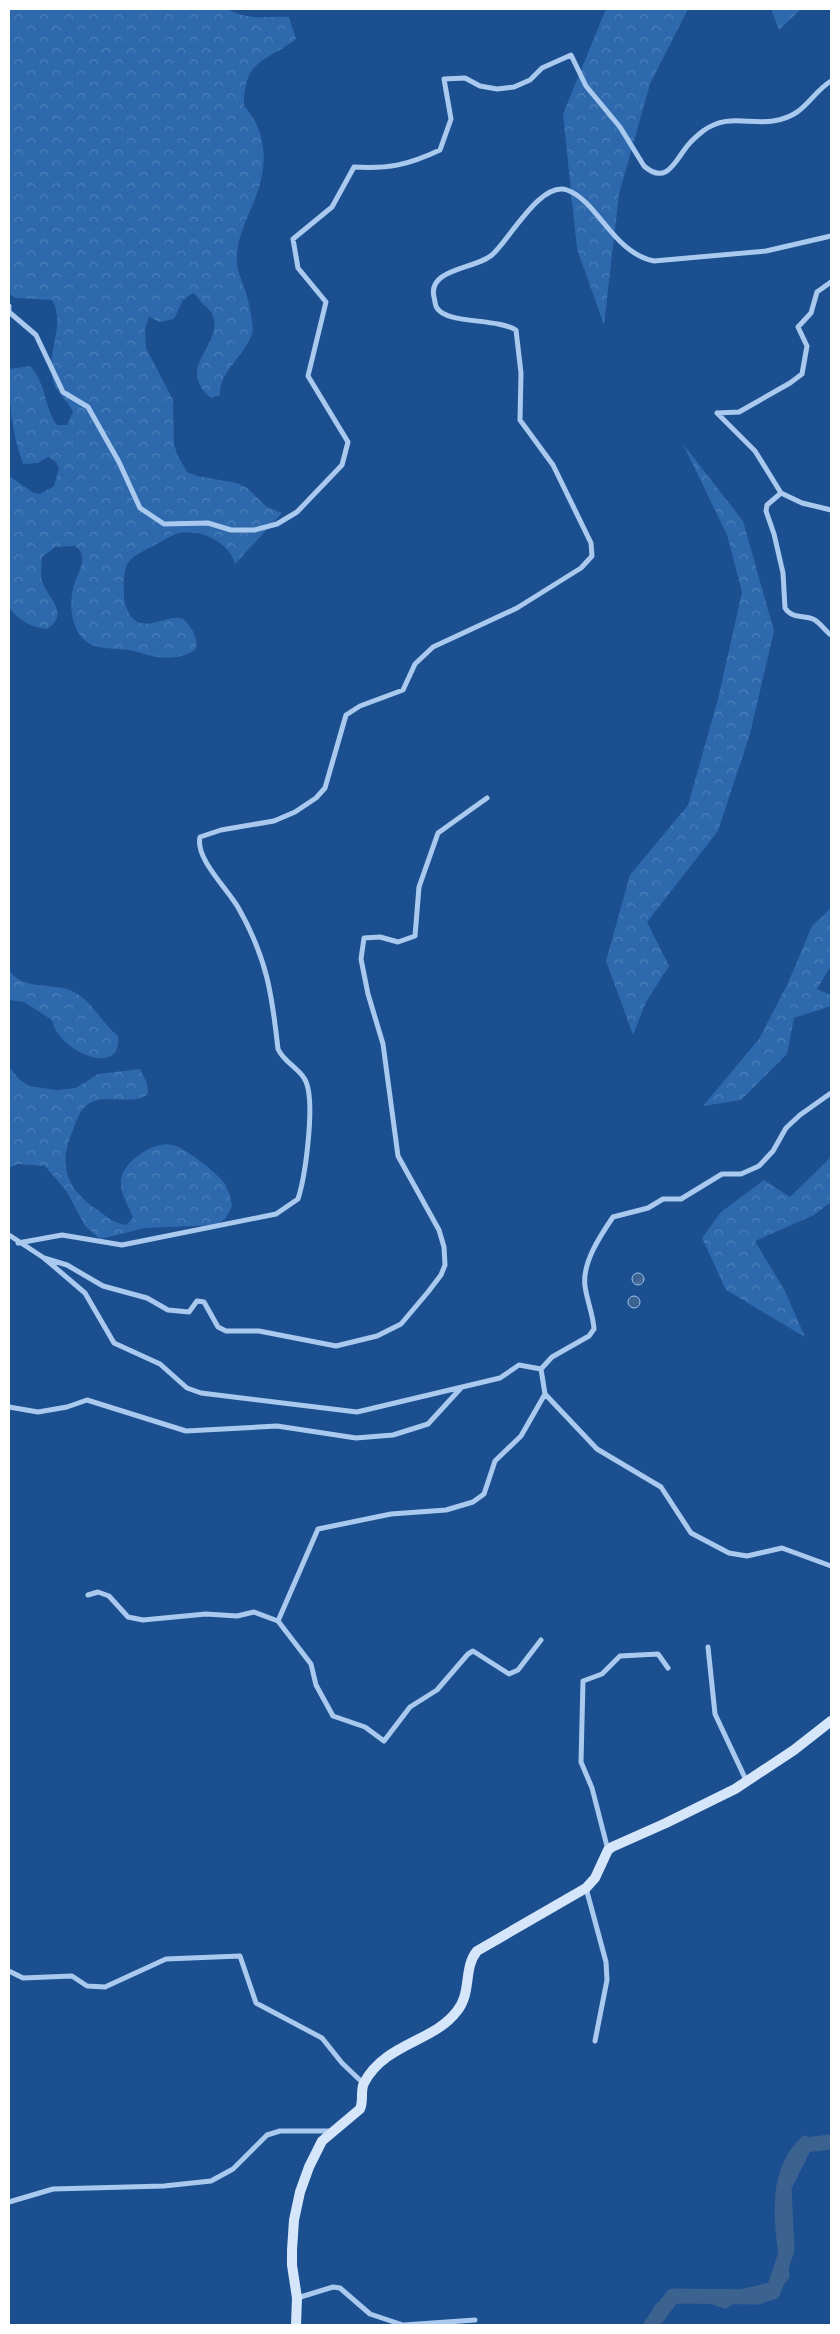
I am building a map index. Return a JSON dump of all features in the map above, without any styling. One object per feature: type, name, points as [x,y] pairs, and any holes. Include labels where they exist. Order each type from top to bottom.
[{"type":"street","points":[[9,306],[10,312],[36,335],[63,392],[88,407],[140,508],[164,524],[208,523],[231,530],[254,530],[277,524],[297,512],[342,465],[348,442],[308,376],[326,302],[298,268],[294,239],[332,207],[354,167],[384,169],[403,165],[440,150],[451,119],[444,80],[465,78],[480,86],[497,90],[514,87],[530,80],[542,68],[572,55],[586,86],[620,126],[644,166],[648,170],[661,173],[673,167],[688,144],[705,130],[725,122],[773,121],[802,110],[831,81]]},
{"type":"street","points":[[18,1242],[62,1235],[122,1245],[276,1214],[298,1199],[311,1114],[311,1094],[305,1078],[282,1057],[278,1050],[272,990],[264,962],[239,909],[200,851],[200,837],[221,830],[274,821],[295,812],[316,798],[324,788],[346,715],[360,706],[403,690],[415,664],[433,647],[517,608],[581,568],[592,556],[591,543],[553,465],[520,420],[521,373],[516,330],[488,322],[445,316],[436,308],[433,293],[436,283],[446,274],[477,264],[491,256],[540,197],[554,189],[567,190],[581,199],[611,234],[644,259],[654,261],[766,251],[831,236]]},
{"type":"street","points":[[831,282],[816,292],[811,313],[798,327],[807,346],[802,374],[790,383],[739,412],[717,413],[756,451],[780,492],[810,505],[831,510]]},
{"type":"street","points":[[780,492],[767,506],[766,512],[774,534],[783,573],[785,608],[794,616],[811,618],[817,621],[831,635]]},
{"type":"street","points":[[44,1258],[67,1265],[103,1286],[147,1298],[168,1310],[189,1312],[197,1301],[204,1302],[218,1327],[226,1331],[259,1331],[336,1346],[377,1336],[401,1324],[441,1274],[445,1265],[444,1247],[440,1230],[398,1156],[385,1052],[368,994],[361,959],[364,938],[380,937],[398,942],[415,936],[419,887],[438,833],[488,798]]},
{"type":"street","points":[[541,1369],[552,1357],[589,1336],[594,1329],[593,1315],[585,1284],[587,1268],[594,1249],[613,1217],[648,1208],[663,1199],[681,1199],[722,1174],[741,1174],[759,1166],[773,1151],[786,1128],[800,1115],[831,1093]]},
{"type":"street","points":[[9,1236],[44,1258],[85,1293],[114,1342],[160,1364],[187,1388],[201,1393],[357,1412],[500,1378],[518,1366],[541,1369]]},
{"type":"street","points":[[541,1369],[545,1394],[598,1449],[661,1487],[691,1533],[729,1553],[747,1556],[782,1548],[831,1566]]},
{"type":"street","points":[[9,1407],[38,1412],[67,1407],[87,1400],[186,1431],[277,1426],[356,1438],[393,1435],[428,1424],[462,1388]]},
{"type":"street","points":[[278,1621],[318,1529],[391,1514],[446,1510],[473,1502],[484,1494],[495,1461],[521,1436],[545,1394]]},
{"type":"street","points":[[88,1596],[98,1592],[109,1596],[128,1617],[143,1620],[206,1614],[237,1616],[254,1612],[278,1621],[312,1664],[316,1685],[333,1716],[365,1727],[384,1741],[410,1707],[437,1690],[473,1651],[509,1674],[518,1670],[542,1640]]},
{"type":"street","points":[[708,1647],[716,1714],[746,1780]]},
{"type":"street","points":[[296,2325],[297,2298],[292,2265],[294,2220],[309,2167],[322,2141],[360,2109],[363,2102],[364,2084],[390,2054],[447,2022],[458,2011],[468,1988],[469,1963],[477,1951],[586,1888],[595,1878],[608,1850],[592,1788],[581,1762],[583,1681],[602,1674],[620,1656],[658,1654],[668,1668]]},
{"type":"street","points":[[608,1850],[721,1796],[794,1750],[831,1721]]},
{"type":"street","points":[[586,1888],[606,1962],[607,1980],[595,2041]]},
{"type":"street","points":[[9,1971],[24,1978],[72,1976],[87,1986],[105,1987],[166,1959],[240,1956],[256,2003],[322,2038],[342,2063],[364,2084]]},
{"type":"street","points":[[9,2202],[53,2189],[164,2186],[211,2181],[233,2169],[267,2135],[280,2131],[332,2131]]},
{"type":"street","points":[[297,2298],[333,2287],[340,2288],[370,2314],[403,2325],[475,2320]]},
{"type":"green space","points":[[9,9],[227,9],[250,17],[289,17],[296,39],[258,64],[247,79],[244,106],[258,127],[264,162],[259,187],[237,250],[238,271],[250,307],[253,331],[245,348],[228,370],[221,386],[220,395],[211,398],[201,387],[197,376],[198,366],[212,337],[214,327],[211,312],[196,295],[193,293],[183,300],[174,319],[160,322],[149,317],[145,328],[146,348],[173,400],[174,444],[187,472],[197,476],[237,483],[247,488],[267,507],[282,513],[235,564],[227,549],[220,543],[203,535],[185,532],[173,535],[132,558],[124,574],[124,598],[129,614],[136,621],[147,624],[172,618],[184,619],[194,633],[196,649],[183,656],[155,657],[135,651],[98,647],[92,645],[80,635],[73,620],[71,604],[73,588],[82,561],[80,550],[75,546],[55,547],[42,557],[42,581],[57,611],[54,623],[47,629],[30,625],[16,616],[9,607],[9,476],[34,493],[40,494],[54,486],[59,468],[56,462],[48,457],[38,463],[23,464],[12,417],[9,369],[30,366],[39,379],[57,425],[67,425],[73,412],[55,386],[52,376],[51,366],[57,318],[52,300],[15,298],[9,293]]},
{"type":"green space","points":[[606,9],[688,9],[650,84],[619,194],[604,325],[577,249],[563,114]]},
{"type":"green space","points":[[771,9],[801,9],[779,30]]},
{"type":"green space","points":[[683,444],[743,521],[774,631],[750,734],[718,831],[647,922],[669,966],[646,1002],[633,1035],[606,961],[630,875],[688,805],[718,699],[742,592],[727,535]]},
{"type":"green space","points":[[831,908],[831,966],[817,989],[831,995],[831,1006],[794,1018],[787,1054],[741,1100],[703,1106],[759,1039],[788,983],[812,926]]},
{"type":"green space","points":[[9,969],[14,976],[28,983],[62,988],[78,994],[118,1036],[117,1049],[111,1056],[101,1058],[89,1056],[66,1042],[57,1032],[52,1020],[24,1002],[9,1000]]},
{"type":"green space","points":[[9,1067],[19,1079],[29,1086],[57,1090],[76,1088],[98,1074],[140,1069],[147,1083],[148,1094],[141,1098],[133,1099],[98,1100],[90,1103],[80,1114],[68,1143],[66,1155],[66,1166],[72,1186],[79,1195],[102,1214],[115,1222],[126,1225],[133,1218],[121,1186],[123,1174],[127,1167],[148,1149],[165,1144],[173,1145],[186,1151],[201,1162],[225,1184],[232,1206],[225,1219],[216,1225],[145,1228],[100,1239],[85,1226],[67,1192],[45,1166],[18,1164],[9,1168]]},
{"type":"green space","points":[[831,1157],[831,1202],[814,1215],[755,1241],[785,1291],[805,1337],[726,1290],[702,1238],[721,1212],[764,1180],[790,1197]]},
{"type":"water","points":[[636,1273],[640,1273],[644,1279],[640,1285],[636,1285],[632,1281],[632,1277]]},
{"type":"water","points":[[632,1296],[636,1296],[640,1302],[636,1308],[632,1308],[628,1304],[628,1300]]},
{"type":"waterway","points":[[649,2325],[659,2307],[681,2294],[696,2294],[725,2304],[740,2294],[778,2285],[785,2276],[779,2204],[781,2187],[785,2170],[793,2154],[805,2140]]},
{"type":"waterway","points":[[651,2325],[673,2296],[757,2297],[773,2292],[787,2250],[784,2187],[805,2145],[831,2142]]}]
